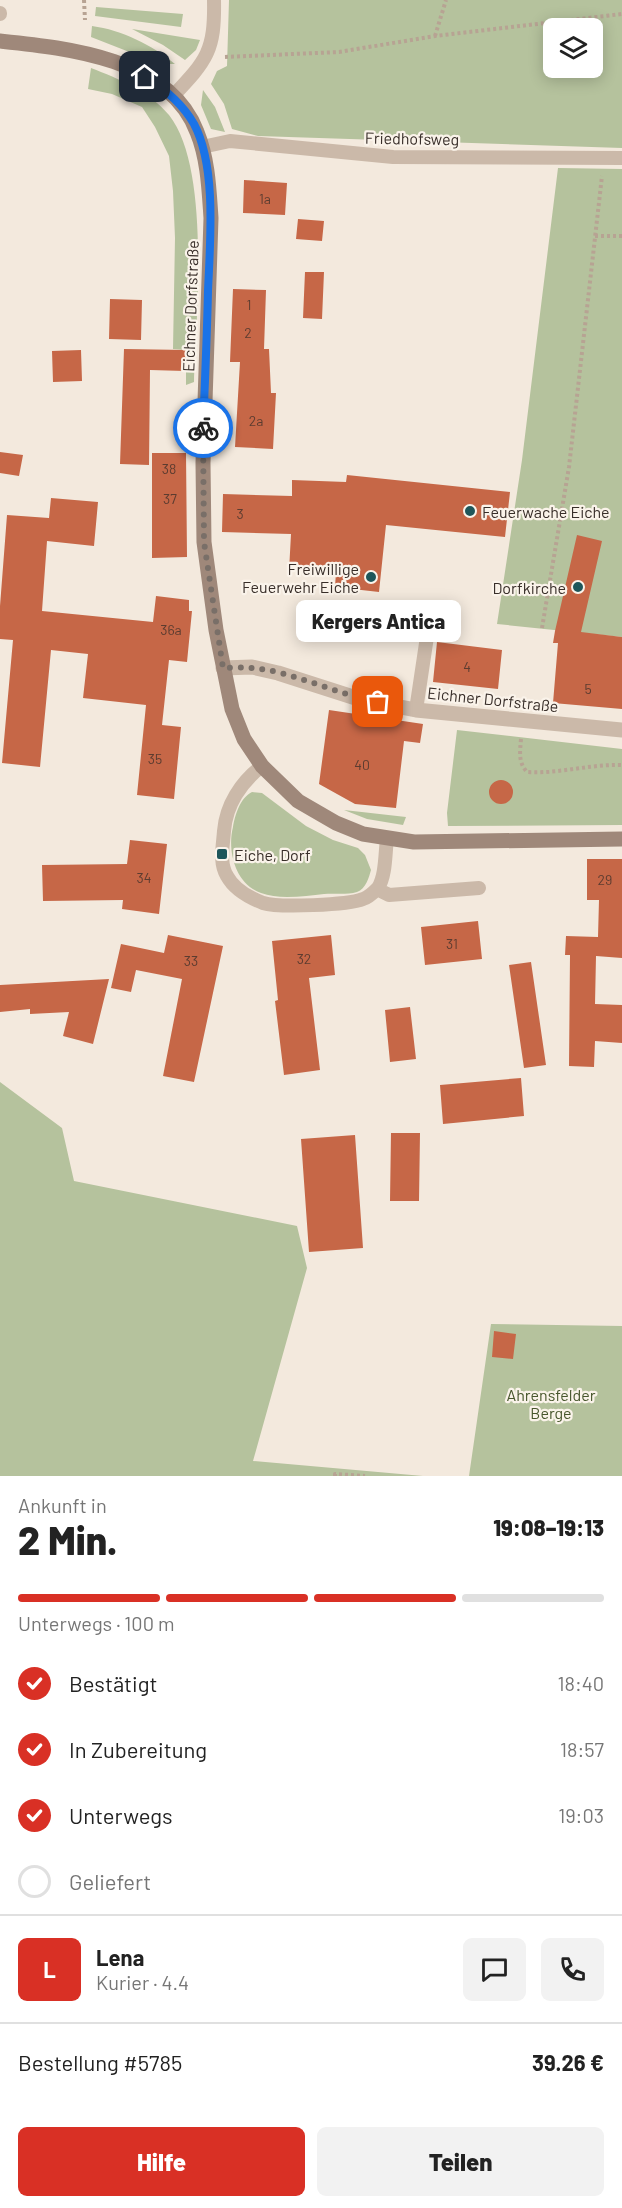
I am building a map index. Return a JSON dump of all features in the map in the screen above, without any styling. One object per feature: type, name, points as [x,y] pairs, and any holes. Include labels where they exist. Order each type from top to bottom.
[{"type":"main road","points":[[0,41],[50,46],[111,60],[133,69],[173,96]]},
{"type":"main road","name":"Eichner Dorfstraße","points":[[173,96],[193,124],[202,147],[208,180],[211,218],[203,440],[203,528],[223,668],[232,709],[240,729],[262,766],[284,790],[312,810],[363,834],[387,839],[414,842],[622,839]]},
{"type":"street","name":"Eichner Dorfstraße","points":[[223,668],[252,668],[278,673],[359,699],[416,710],[622,730]]},
{"type":"lane","points":[[173,96],[207,57],[213,36],[214,0]]},
{"type":"lane","name":"Friedhofsweg","points":[[202,147],[230,141],[393,157],[622,158]]},
{"type":"lane","points":[[416,710],[431,610]]},
{"type":"lane","points":[[262,766],[250,775],[239,790],[225,822],[222,861],[227,877],[245,894],[264,903],[284,906],[363,899],[377,889],[382,874],[387,839]]},
{"type":"lane","points":[[377,889],[389,895],[479,888]]},
{"type":"path","points":[[84,0],[85,20]]},
{"type":"path","points":[[435,36],[446,0]]},
{"type":"path","points":[[207,57],[243,58],[339,52],[435,36],[622,14]]},
{"type":"path","points":[[542,628],[569,467],[604,158]]},
{"type":"path","points":[[595,236],[622,236]]},
{"type":"path","points":[[522,720],[519,756],[521,766],[527,772],[546,773],[592,766],[622,765]]},
{"type":"path","points":[[334,1476],[335,1474],[365,1476]]},
{"type":"green space","points":[[229,0],[622,0],[622,148],[258,136],[232,129],[224,104],[211,84],[217,71],[227,66]]},
{"type":"green space","points":[[96,7],[183,14],[181,27],[95,16]]},
{"type":"green space","points":[[92,26],[136,39],[175,64],[160,64],[91,37]]},
{"type":"green space","points":[[132,29],[200,40],[196,50],[185,60],[163,45]]},
{"type":"green space","points":[[91,68],[123,81],[152,99],[169,115],[182,139],[191,170],[198,244],[194,382],[186,385],[186,350],[173,349],[175,238],[169,156],[142,107],[112,94],[88,89]]},
{"type":"green space","points":[[203,90],[215,107],[225,132],[211,129],[201,105]]},
{"type":"green space","points":[[558,168],[622,169],[622,637],[497,624],[522,460]]},
{"type":"green space","points":[[457,730],[622,749],[622,825],[448,826],[447,813]]},
{"type":"green space","points":[[252,792],[262,793],[306,826],[333,840],[358,848],[365,855],[371,870],[363,888],[349,893],[284,897],[268,895],[252,889],[239,874],[235,865],[231,836],[241,803]]},
{"type":"green space","points":[[344,810],[406,817],[403,825],[367,819]]},
{"type":"green space","points":[[0,1082],[62,1128],[74,1181],[297,1226],[307,1268],[253,1461],[423,1476],[0,1476]]},
{"type":"green space","name":"Ahrensfelder Berge","points":[[491,1324],[622,1326],[622,1476],[469,1476]]},
{"type":"building","points":[[244,180],[287,183],[285,215],[243,213]]},
{"type":"building","points":[[298,219],[324,221],[322,241],[296,239]]},
{"type":"building","points":[[305,272],[324,272],[322,319],[303,318]]},
{"type":"building","points":[[233,289],[266,290],[264,349],[269,349],[271,393],[276,393],[273,449],[235,447],[240,362],[230,362]]},
{"type":"building","points":[[110,299],[142,300],[141,340],[109,339]]},
{"type":"building","points":[[124,349],[186,350],[185,371],[150,370],[149,465],[120,464]]},
{"type":"building","points":[[81,350],[82,381],[53,382],[52,351]]},
{"type":"building","points":[[0,452],[23,455],[19,476],[0,473]]},
{"type":"building","points":[[152,453],[186,453],[187,557],[152,558]]},
{"type":"building","points":[[347,475],[510,492],[505,537],[386,525],[379,592],[335,587],[336,572],[289,571],[291,534],[222,532],[223,494],[292,496],[292,480],[346,482]]},
{"type":"building","points":[[51,498],[98,502],[94,546],[47,541],[42,611],[153,622],[156,596],[189,600],[189,611],[192,611],[187,662],[169,660],[162,725],[181,727],[174,799],[137,795],[146,705],[83,698],[88,654],[51,650],[40,767],[2,763],[13,640],[0,639],[0,606],[7,515],[49,518]]},
{"type":"building","points":[[577,535],[602,541],[581,632],[622,637],[622,709],[553,703],[558,643],[553,643]]},
{"type":"building","points":[[437,642],[502,650],[498,689],[433,682]]},
{"type":"building","points":[[329,710],[423,724],[420,743],[404,741],[396,808],[355,804],[319,784]]},
{"type":"building","points":[[501,780],[509,784],[513,792],[509,800],[501,804],[493,800],[489,792],[493,784]]},
{"type":"building","points":[[130,840],[167,844],[159,914],[122,909],[123,900],[43,901],[42,865],[127,864]]},
{"type":"building","points":[[587,859],[622,859],[622,958],[596,956],[595,1004],[622,1005],[622,1043],[595,1041],[594,1067],[569,1066],[570,955],[565,955],[566,936],[598,937],[599,900],[587,900]]},
{"type":"building","points":[[478,921],[482,959],[425,965],[421,927]]},
{"type":"building","points":[[168,935],[223,946],[194,1082],[163,1076],[182,979],[136,970],[131,992],[111,988],[121,944],[164,953]]},
{"type":"building","points":[[331,935],[335,975],[309,978],[320,1070],[284,1075],[275,1001],[278,1000],[272,941]]},
{"type":"building","points":[[531,962],[546,1065],[524,1068],[509,965]]},
{"type":"building","points":[[109,979],[93,1044],[63,1036],[69,1012],[30,1014],[30,1009],[0,1012],[0,985]]},
{"type":"building","points":[[410,1007],[416,1059],[390,1062],[385,1010]]},
{"type":"building","points":[[521,1078],[524,1116],[443,1124],[440,1085]]},
{"type":"building","points":[[391,1133],[420,1133],[419,1201],[390,1201]]},
{"type":"building","points":[[355,1135],[363,1248],[309,1252],[301,1139]]},
{"type":"building","points":[[494,1331],[516,1334],[513,1359],[492,1357]]},
{"type":"way so far","points":[[203,428],[204,542],[223,668],[252,668],[278,673],[359,699],[378,702]]},
{"type":"place","name":"Feuerwache Eiche","points":[[470,511]]},
{"type":"place","name":"Freiwillige Feuerwehr Eiche","points":[[371,577]]},
{"type":"place","name":"Dorfkirche","points":[[578,587]]},
{"type":"place","name":"Kergers Antica","points":[[378,702]]},
{"type":"place","name":"Eiche, Dorf","points":[[222,854]]},
{"type":"route","points":[[145,77],[173,96],[184,109],[198,133],[208,180],[211,218],[203,428]]}]
